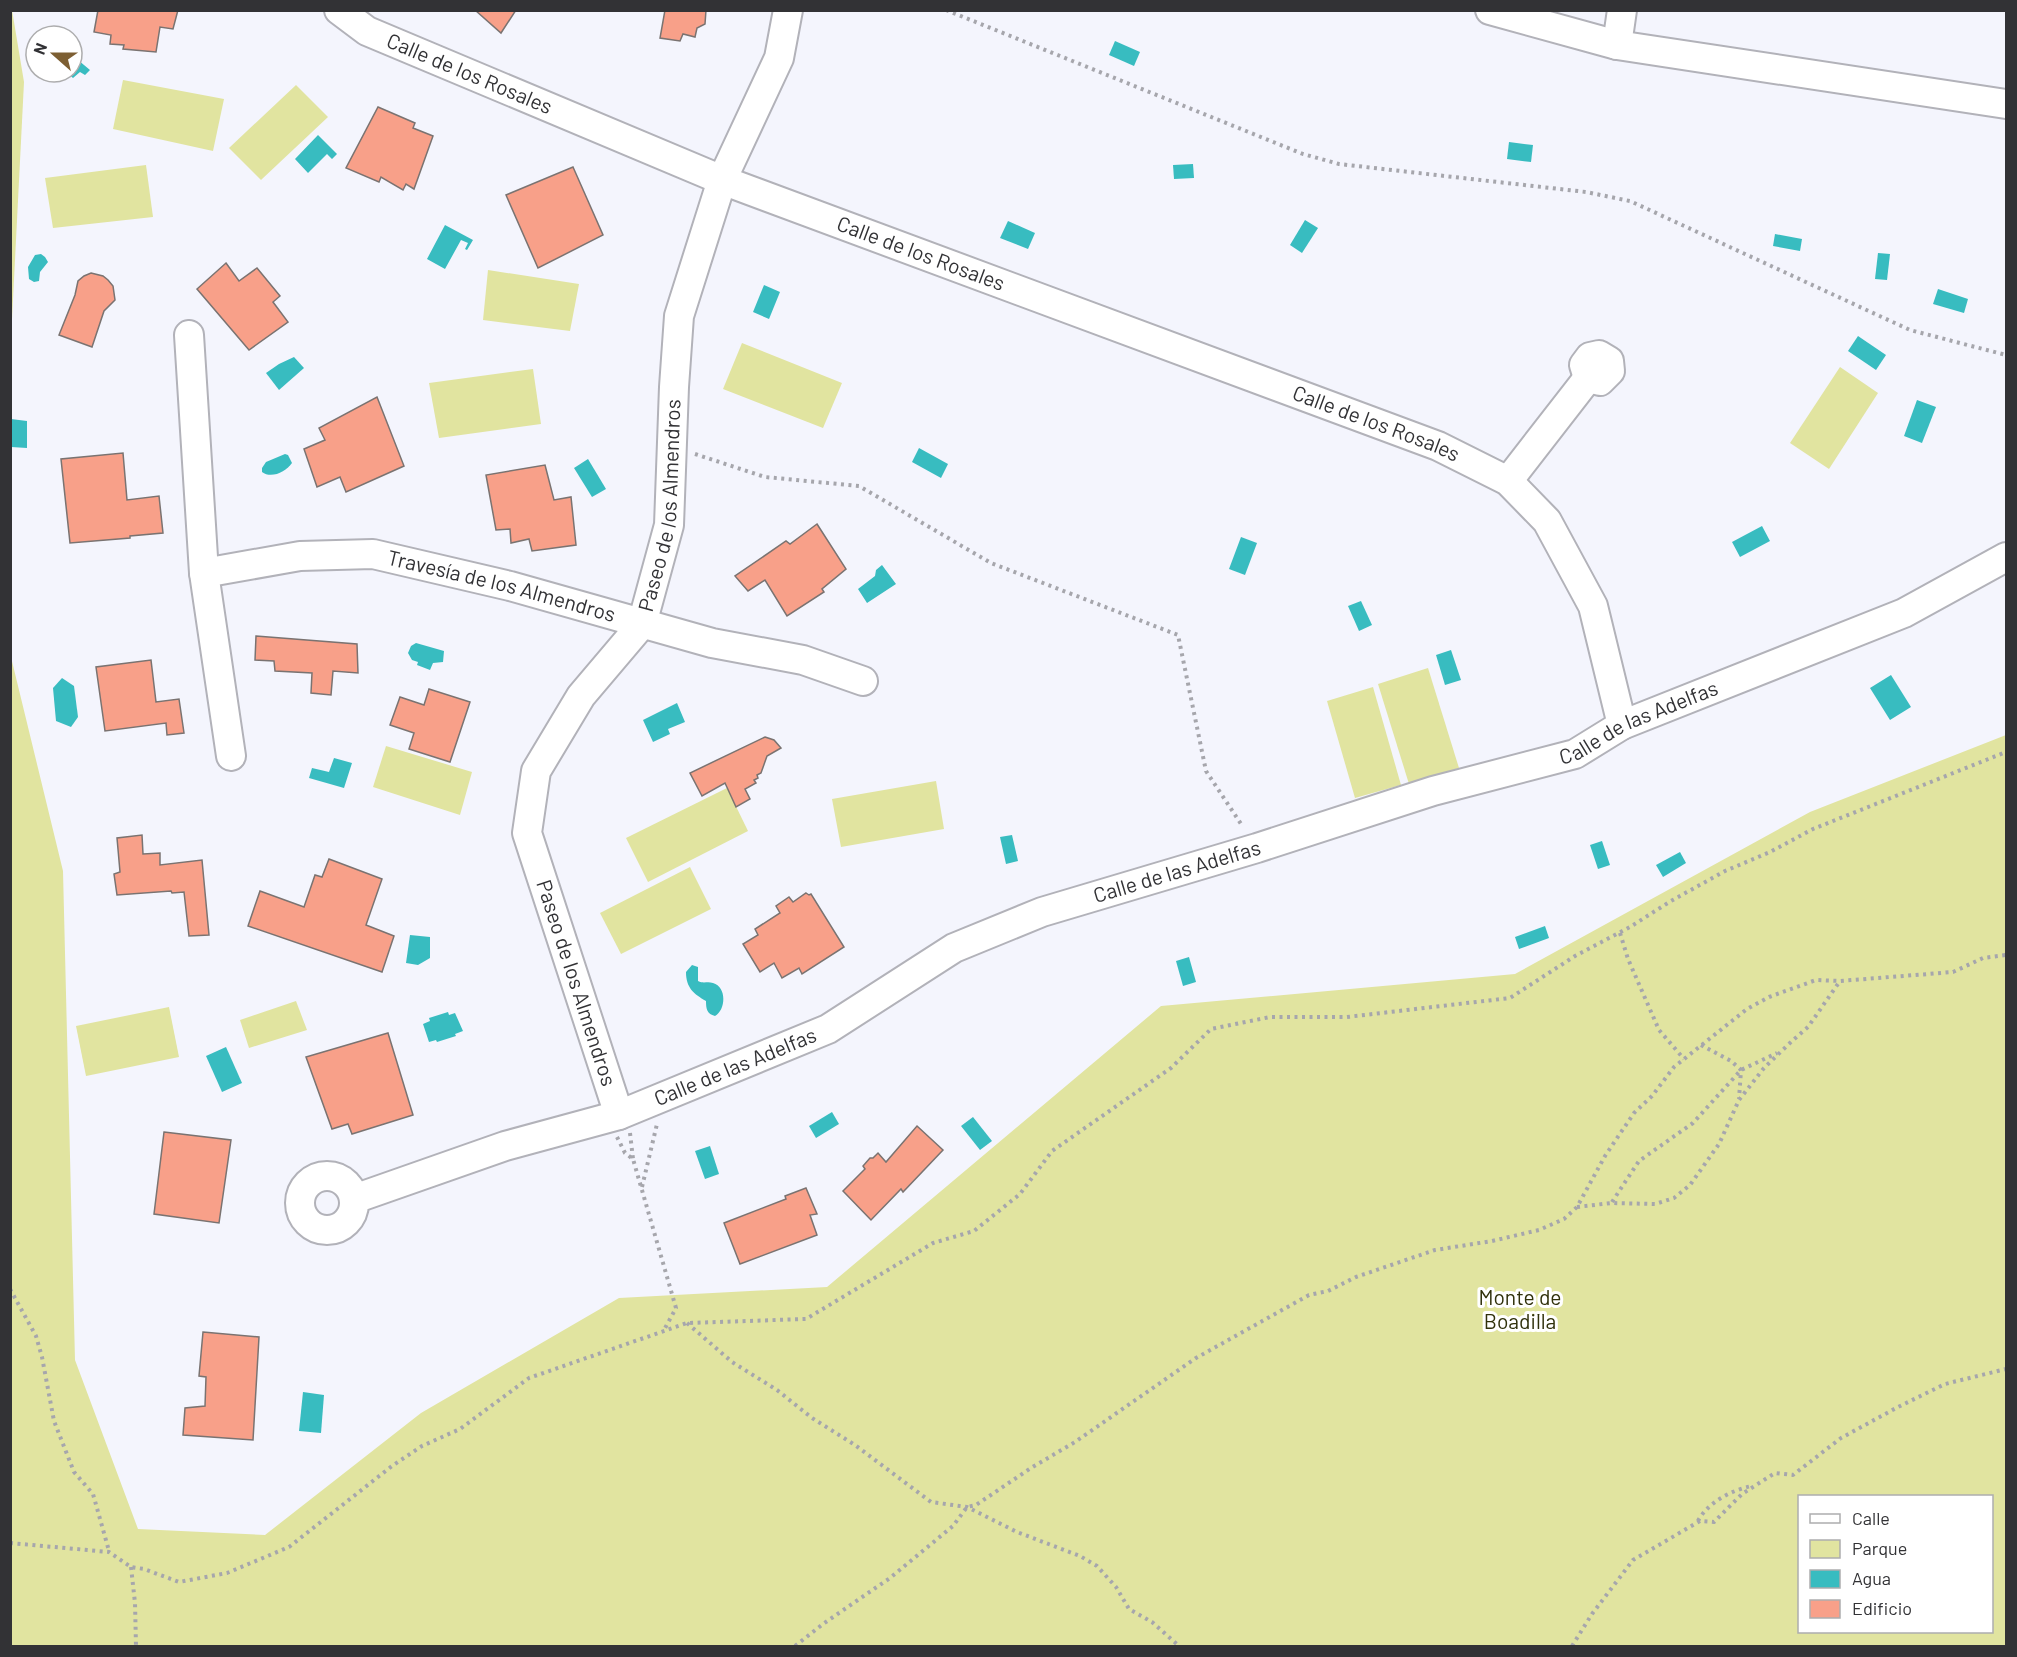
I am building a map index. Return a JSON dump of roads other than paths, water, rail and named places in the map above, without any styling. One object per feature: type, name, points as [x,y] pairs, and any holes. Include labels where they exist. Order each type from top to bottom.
[{"type":"street","name":"Calle de los Rosales","points":[[339,10],[367,31],[722,180],[1438,446],[1508,481],[1547,521],[1593,606],[1622,725]]},
{"type":"street","name":"Paseo de los Almendros","points":[[612,1117],[527,833],[536,771],[581,696],[642,624],[669,525],[679,316],[722,180],[779,58],[788,10]]},
{"type":"street","points":[[1490,10],[1617,45],[2007,104]]},
{"type":"street","points":[[1617,45],[1622,10]]},
{"type":"street","points":[[189,335],[204,573],[231,756]]},
{"type":"street","points":[[1508,481],[1588,378]]},
{"type":"street","name":"Travesía de los Almendros","points":[[204,573],[300,556],[373,554],[510,586],[712,643],[803,660],[863,681]]},
{"type":"street","name":"Calle de las Adelfas","points":[[354,1199],[505,1146],[612,1117],[828,1029],[954,948],[1042,912],[1257,849],[1433,791],[1575,754],[1622,725],[1904,613],[2007,557]]},
{"type":"water","points":[[1115,41],[1140,52],[1134,66],[1109,55]]},
{"type":"water","points":[[84,65],[90,70],[84,74]]},
{"type":"water","points":[[318,135],[337,154],[332,159],[327,154],[308,173],[295,159]]},
{"type":"water","points":[[1509,142],[1533,145],[1531,162],[1507,159]]},
{"type":"water","points":[[1193,164],[1194,178],[1174,179],[1173,165]]},
{"type":"water","points":[[1305,220],[1318,228],[1302,253],[1290,245]]},
{"type":"water","points":[[1008,221],[1035,233],[1028,249],[1000,238]]},
{"type":"water","points":[[445,225],[473,240],[467,250],[465,249],[468,243],[461,240],[445,269],[427,259]]},
{"type":"water","points":[[1775,234],[1802,239],[1800,251],[1773,246]]},
{"type":"water","points":[[1878,253],[1890,254],[1887,280],[1875,279]]},
{"type":"water","points":[[41,254],[48,262],[40,272],[39,281],[34,282],[29,279],[28,267],[35,255]]},
{"type":"water","points":[[764,285],[780,292],[769,319],[753,312]]},
{"type":"water","points":[[1938,289],[1968,299],[1964,313],[1933,304]]},
{"type":"water","points":[[1858,336],[1886,355],[1876,370],[1848,351]]},
{"type":"water","points":[[294,357],[304,368],[279,390],[266,373]]},
{"type":"water","points":[[1917,400],[1936,407],[1922,443],[1904,436]]},
{"type":"water","points":[[11,419],[27,421],[27,448],[11,447]]},
{"type":"water","points":[[919,448],[948,464],[941,478],[912,462]]},
{"type":"water","points":[[285,454],[292,463],[286,469],[274,475],[262,472],[266,462]]},
{"type":"water","points":[[588,459],[606,489],[592,497],[574,468]]},
{"type":"water","points":[[1762,526],[1770,541],[1740,557],[1732,542]]},
{"type":"water","points":[[1241,537],[1257,543],[1245,575],[1229,569]]},
{"type":"water","points":[[882,565],[896,584],[867,603],[858,589],[875,576],[876,570]]},
{"type":"water","points":[[1361,601],[1372,625],[1359,631],[1348,606]]},
{"type":"water","points":[[416,643],[444,651],[443,662],[433,663],[430,670],[417,665],[418,662],[412,660],[408,653],[411,646]]},
{"type":"water","points":[[1451,650],[1461,680],[1445,685],[1436,655]]},
{"type":"water","points":[[1891,675],[1911,707],[1890,720],[1870,688]]},
{"type":"water","points":[[62,678],[74,686],[78,717],[71,727],[56,721],[53,688]]},
{"type":"water","points":[[677,703],[685,722],[668,729],[670,734],[653,742],[643,720]]},
{"type":"water","points":[[334,758],[352,763],[344,788],[309,778],[312,768],[329,772]]},
{"type":"water","points":[[1012,835],[1018,861],[1006,864],[1000,837]]},
{"type":"water","points":[[1602,841],[1610,865],[1598,869],[1590,845]]},
{"type":"water","points":[[1680,852],[1686,863],[1663,877],[1656,865]]},
{"type":"water","points":[[1545,926],[1549,938],[1519,949],[1515,937]]},
{"type":"water","points":[[410,935],[430,937],[430,958],[418,965],[406,963]]},
{"type":"water","points":[[1189,957],[1196,982],[1183,986],[1176,961]]},
{"type":"water","points":[[692,965],[698,967],[698,981],[713,983],[721,989],[723,1004],[715,1016],[708,1011],[706,1001],[694,993],[689,986],[686,972]]},
{"type":"water","points":[[448,1012],[449,1015],[455,1013],[463,1031],[455,1034],[456,1036],[429,1042],[423,1024],[430,1021],[429,1018]]},
{"type":"water","points":[[226,1047],[242,1083],[222,1092],[206,1056]]},
{"type":"water","points":[[832,1112],[839,1124],[816,1138],[809,1126]]},
{"type":"water","points":[[973,1117],[992,1141],[980,1150],[961,1126]]},
{"type":"water","points":[[710,1146],[719,1174],[705,1179],[695,1151]]},
{"type":"water","points":[[303,1392],[324,1395],[321,1433],[299,1431]]},
{"type":"park label","name":"Monte de Boadilla","points":[[1520,1310]]}]
